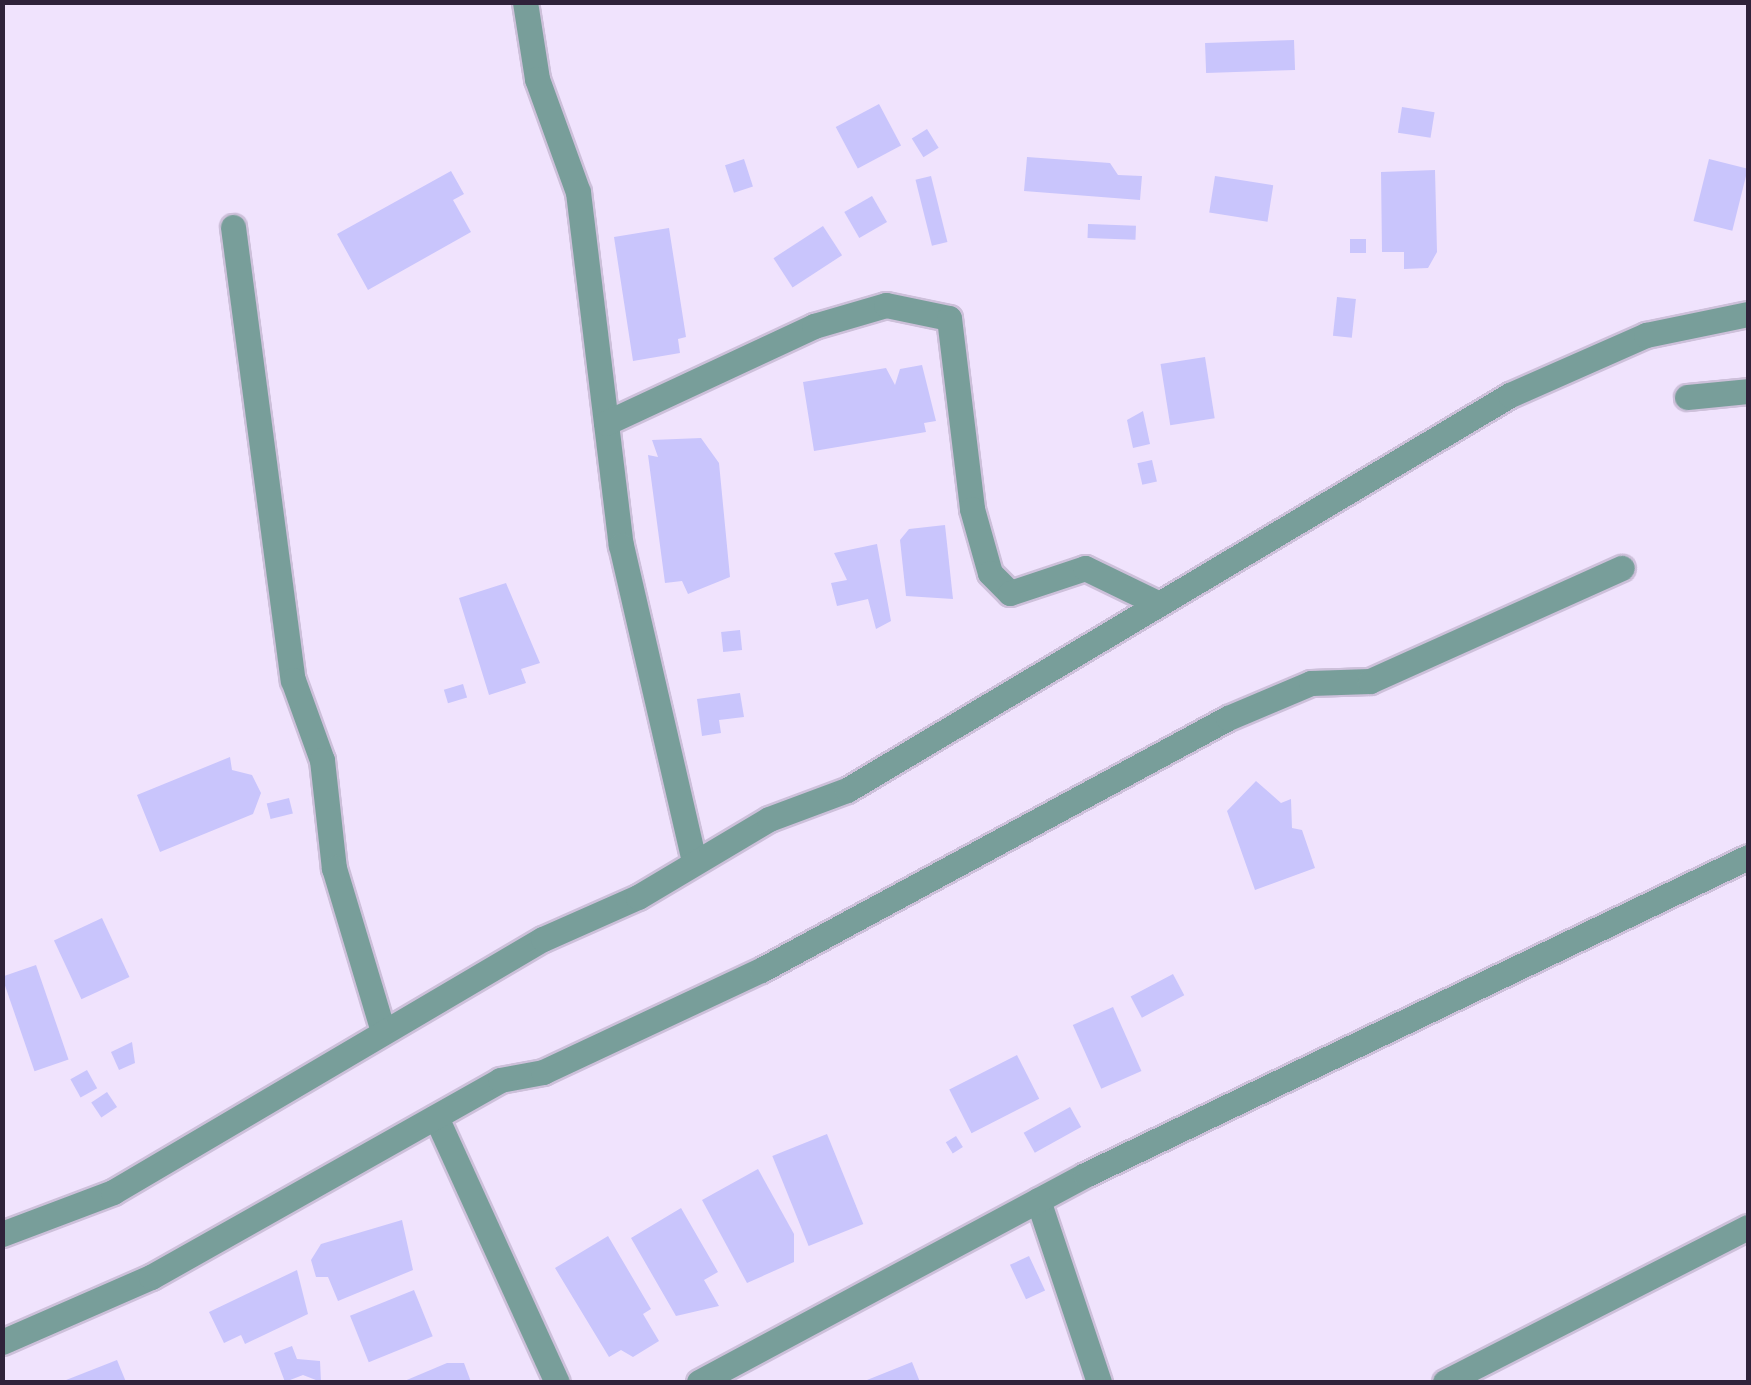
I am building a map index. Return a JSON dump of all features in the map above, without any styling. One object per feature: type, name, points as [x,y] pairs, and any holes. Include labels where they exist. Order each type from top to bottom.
[{"type":"street","points":[[524,2],[536,79],[578,192],[606,423],[644,662],[694,861]]},
{"type":"street","points":[[232,228],[292,680],[322,760],[334,868],[383,1030]]},
{"type":"street","points":[[606,423],[814,326],[886,305],[949,318],[972,508],[990,574],[1010,593],[1085,568],[1160,604]]},
{"type":"street","points":[[2,1234],[195,1149],[383,1030],[694,861],[848,790],[1541,380],[1646,335],[1748,314]]},
{"type":"street","points":[[1687,397],[1748,391]]},
{"type":"street","points":[[2,1342],[152,1277],[500,1080],[544,1072],[761,970],[1228,718],[1311,683],[1370,681],[1622,568]]},
{"type":"street","points":[[699,1382],[1038,1200],[1748,857]]},
{"type":"street","points":[[436,1117],[557,1382]]},
{"type":"street","points":[[1038,1200],[1099,1382]]},
{"type":"street","points":[[1444,1382],[1748,1227]]},
{"type":"building","points":[[1294,40],[1295,70],[1206,73],[1205,43]]},
{"type":"building","points":[[879,104],[901,145],[858,169],[836,127]]},
{"type":"building","points":[[1402,107],[1435,112],[1431,138],[1398,133]]},
{"type":"building","points":[[927,129],[939,148],[923,157],[912,139]]},
{"type":"building","points":[[1027,157],[1110,163],[1118,175],[1142,176],[1140,200],[1024,191]]},
{"type":"building","points":[[744,159],[753,187],[734,193],[725,165]]},
{"type":"building","points":[[1709,159],[1748,169],[1732,231],[1694,221]]},
{"type":"building","points":[[1435,170],[1437,252],[1428,268],[1404,269],[1404,252],[1382,252],[1381,172]]},
{"type":"building","points":[[451,171],[464,194],[453,200],[471,232],[368,290],[337,234]]},
{"type":"building","points":[[931,176],[947,242],[932,246],[915,180]]},
{"type":"building","points":[[1215,176],[1273,185],[1267,222],[1209,213]]},
{"type":"building","points":[[872,196],[887,222],[859,238],[844,212]]},
{"type":"building","points":[[1088,224],[1136,226],[1135,240],[1088,238]]},
{"type":"building","points":[[823,226],[842,255],[793,287],[774,258]]},
{"type":"building","points":[[669,228],[686,337],[678,339],[680,353],[633,361],[614,237]]},
{"type":"building","points":[[1350,239],[1366,239],[1366,253],[1350,253]]},
{"type":"building","points":[[1337,297],[1356,299],[1352,338],[1333,336]]},
{"type":"building","points":[[1205,357],[1215,418],[1170,425],[1161,364]]},
{"type":"building","points":[[922,365],[936,421],[924,423],[926,432],[814,451],[803,382],[886,368],[895,385],[900,369]]},
{"type":"building","points":[[1143,411],[1150,444],[1133,448],[1127,420]]},
{"type":"building","points":[[701,438],[719,463],[730,577],[688,594],[682,581],[665,583],[648,455],[658,457],[652,440]]},
{"type":"building","points":[[1152,460],[1157,481],[1142,485],[1137,463]]},
{"type":"building","points":[[945,525],[953,599],[906,596],[900,540],[909,529]]},
{"type":"building","points":[[877,544],[891,621],[876,629],[868,599],[837,606],[831,583],[847,580],[834,553]]},
{"type":"building","points":[[506,583],[540,663],[521,669],[526,683],[489,695],[459,598]]},
{"type":"building","points":[[740,630],[742,650],[723,652],[721,632]]},
{"type":"building","points":[[463,684],[467,697],[448,703],[444,690]]},
{"type":"building","points":[[740,693],[744,717],[719,720],[721,733],[702,736],[697,699]]},
{"type":"building","points":[[230,757],[232,770],[252,775],[261,793],[253,814],[160,852],[137,795]]},
{"type":"building","points":[[1256,781],[1281,803],[1291,799],[1292,828],[1302,830],[1315,868],[1255,890],[1227,811]]},
{"type":"building","points":[[289,798],[293,814],[271,819],[267,804]]},
{"type":"building","points":[[102,918],[129,977],[81,999],[54,940]]},
{"type":"building","points":[[36,965],[69,1060],[35,1071],[2,977]]},
{"type":"building","points":[[1173,974],[1184,995],[1142,1018],[1131,997]]},
{"type":"building","points":[[1113,1007],[1141,1071],[1101,1089],[1073,1025]]},
{"type":"building","points":[[132,1042],[135,1063],[119,1070],[111,1052]]},
{"type":"building","points":[[1017,1055],[1039,1099],[972,1133],[949,1090]]},
{"type":"building","points":[[87,1070],[97,1088],[81,1098],[70,1079]]},
{"type":"building","points":[[107,1092],[117,1107],[101,1118],[91,1103]]},
{"type":"building","points":[[1070,1107],[1081,1127],[1035,1153],[1024,1133]]},
{"type":"building","points":[[827,1134],[863,1224],[809,1246],[772,1156]]},
{"type":"building","points":[[956,1136],[963,1147],[953,1153],[946,1142]]},
{"type":"building","points":[[758,1169],[794,1234],[794,1262],[747,1283],[702,1200]]},
{"type":"building","points":[[681,1208],[718,1272],[704,1280],[719,1306],[676,1316],[631,1238]]},
{"type":"building","points":[[402,1220],[413,1270],[338,1301],[328,1277],[316,1277],[311,1260],[321,1244]]},
{"type":"building","points":[[608,1236],[651,1309],[643,1314],[659,1341],[633,1357],[621,1350],[609,1357],[555,1268]]},
{"type":"building","points":[[1029,1256],[1045,1290],[1026,1299],[1010,1265]]},
{"type":"building","points":[[297,1270],[308,1314],[245,1344],[241,1335],[224,1343],[209,1312]]},
{"type":"building","points":[[414,1290],[433,1336],[369,1362],[350,1316]]},
{"type":"building","points":[[292,1346],[297,1359],[320,1361],[321,1382],[303,1375],[285,1382],[274,1353]]},
{"type":"building","points":[[117,1360],[126,1382],[61,1382]]},
{"type":"building","points":[[912,1362],[920,1382],[862,1382]]},
{"type":"building","points":[[447,1363],[464,1363],[471,1382],[402,1382]]}]
